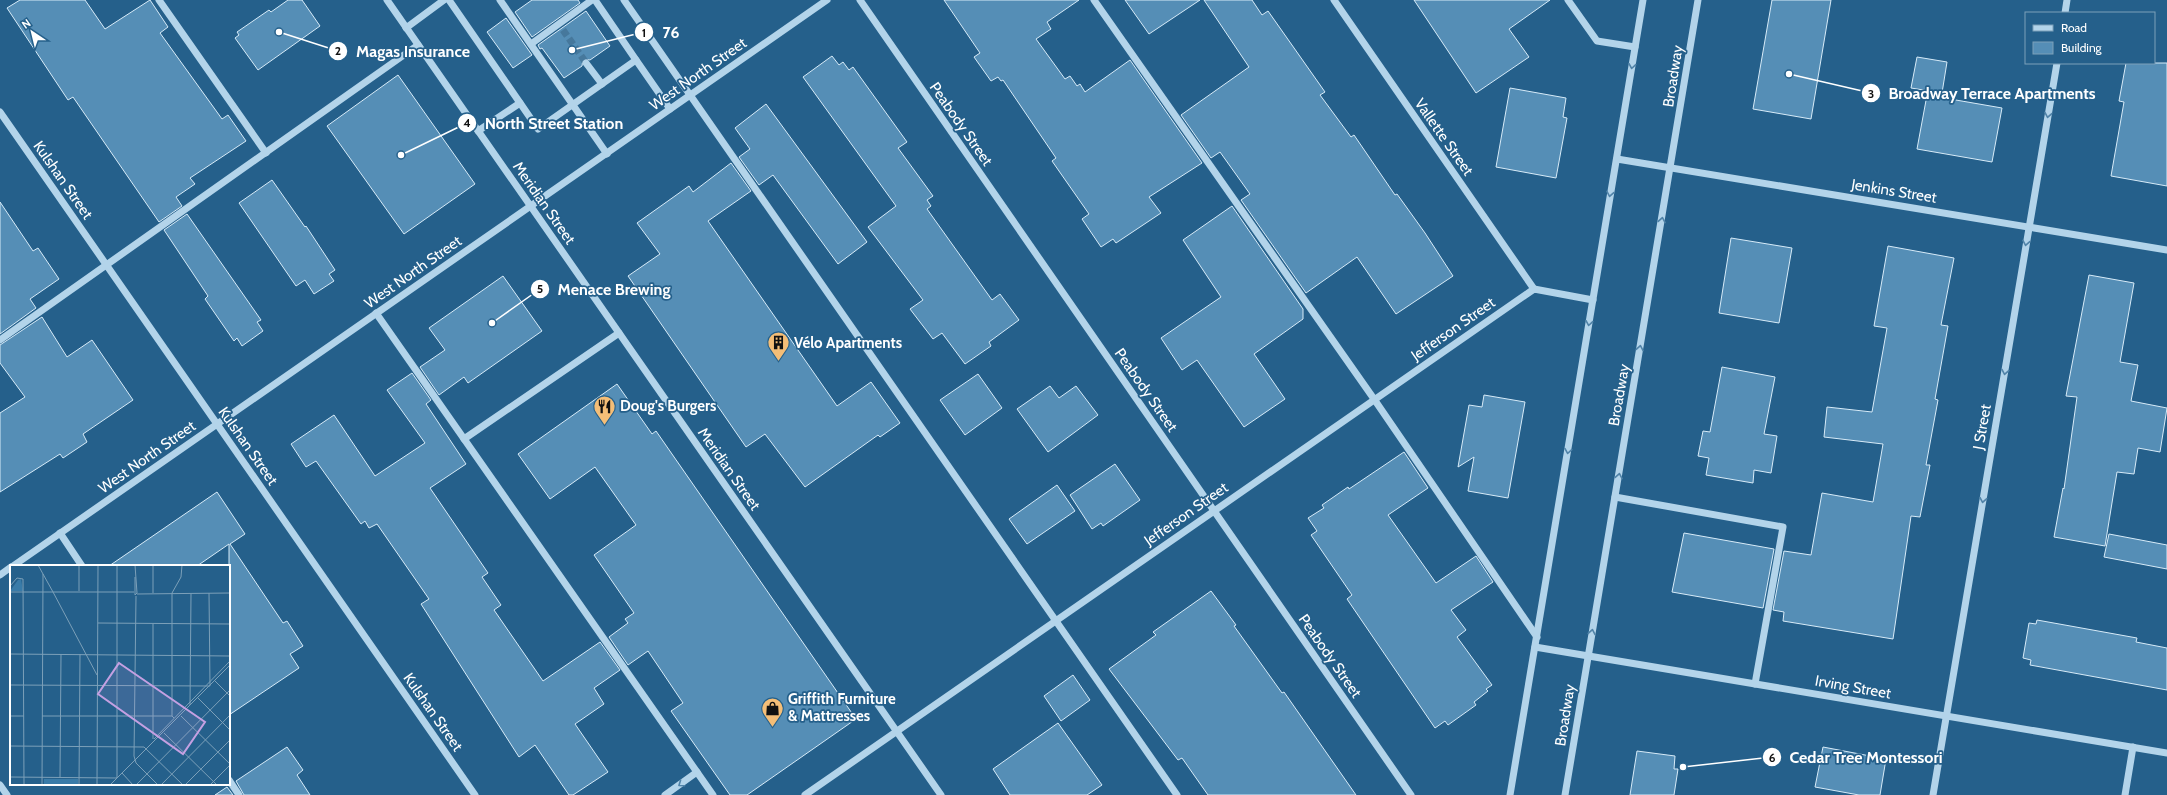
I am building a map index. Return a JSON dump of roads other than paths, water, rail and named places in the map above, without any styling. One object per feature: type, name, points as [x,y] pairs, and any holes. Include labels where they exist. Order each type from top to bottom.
[{"type":"street","points":[[159,0],[266,153]]},
{"type":"street","name":"Meridian Street","points":[[387,0],[941,795]]},
{"type":"street","points":[[406,28],[444,0]]},
{"type":"street","points":[[449,0],[538,128],[636,60]]},
{"type":"street","points":[[500,0],[606,154]]},
{"type":"street","points":[[531,44],[561,27],[594,0],[670,109]]},
{"type":"street","points":[[624,0],[1177,795]]},
{"type":"street","name":"West North Street","points":[[15,565],[827,0]]},
{"type":"street","name":"Peabody Street","points":[[860,0],[1411,795]]},
{"type":"street","points":[[1094,0],[1374,399],[1536,637]]},
{"type":"street","name":"Vallette Street","points":[[1334,0],[1534,289]]},
{"type":"street","points":[[1568,0],[1596,41],[1635,47]]},
{"type":"street","points":[[1510,795],[1643,0]]},
{"type":"street","name":"Broadway","points":[[1565,795],[1698,0]]},
{"type":"street","points":[[2065,12],[2067,0]]},
{"type":"street","points":[[0,340],[418,45]]},
{"type":"street","points":[[586,63],[602,84]]},
{"type":"street","name":"J Street","points":[[1933,795],[2057,64]]},
{"type":"street","points":[[478,131],[520,103]]},
{"type":"street","name":"Kulshan Street","points":[[0,112],[475,795]]},
{"type":"street","name":"Jenkins Street","points":[[1616,158],[2167,250]]},
{"type":"street","points":[[1534,289],[1593,300]]},
{"type":"street","name":"Jefferson Street","points":[[805,795],[1534,289]]},
{"type":"street","points":[[376,313],[713,795]]},
{"type":"street","points":[[464,440],[619,333]]},
{"type":"street","points":[[1615,497],[1783,527],[1755,684]]},
{"type":"street","points":[[60,534],[81,565]]},
{"type":"street","name":"West North Street","points":[[0,575],[10,568]]},
{"type":"street","name":"Irving Street","points":[[1535,647],[2167,753]]},
{"type":"street","points":[[2125,795],[2133,747]]},
{"type":"street","points":[[664,795],[697,772]]},
{"type":"street","points":[[230,781],[240,795]]},
{"type":"street","points":[[0,785],[7,795]]},
{"type":"tunnel","points":[[563,30],[586,63]]},
{"type":"place","name":"Magas Insurance","points":[[279,32]]},
{"type":"place","name":"76","points":[[572,50]]},
{"type":"place","name":"Broadway Terrace Apartments","points":[[1789,74]]},
{"type":"place","name":"North Street Station","points":[[401,155]]},
{"type":"place","name":"Menace Brewing","points":[[492,323]]},
{"type":"place","name":"Vélo Apartments","points":[[778,362]]},
{"type":"place","name":"Doug's Burgers","points":[[605,426]]},
{"type":"place","name":"Griffith Furniture & Mattresses","points":[[773,728]]},
{"type":"place","name":"Cedar Tree Montessori","points":[[1683,767]]}]
